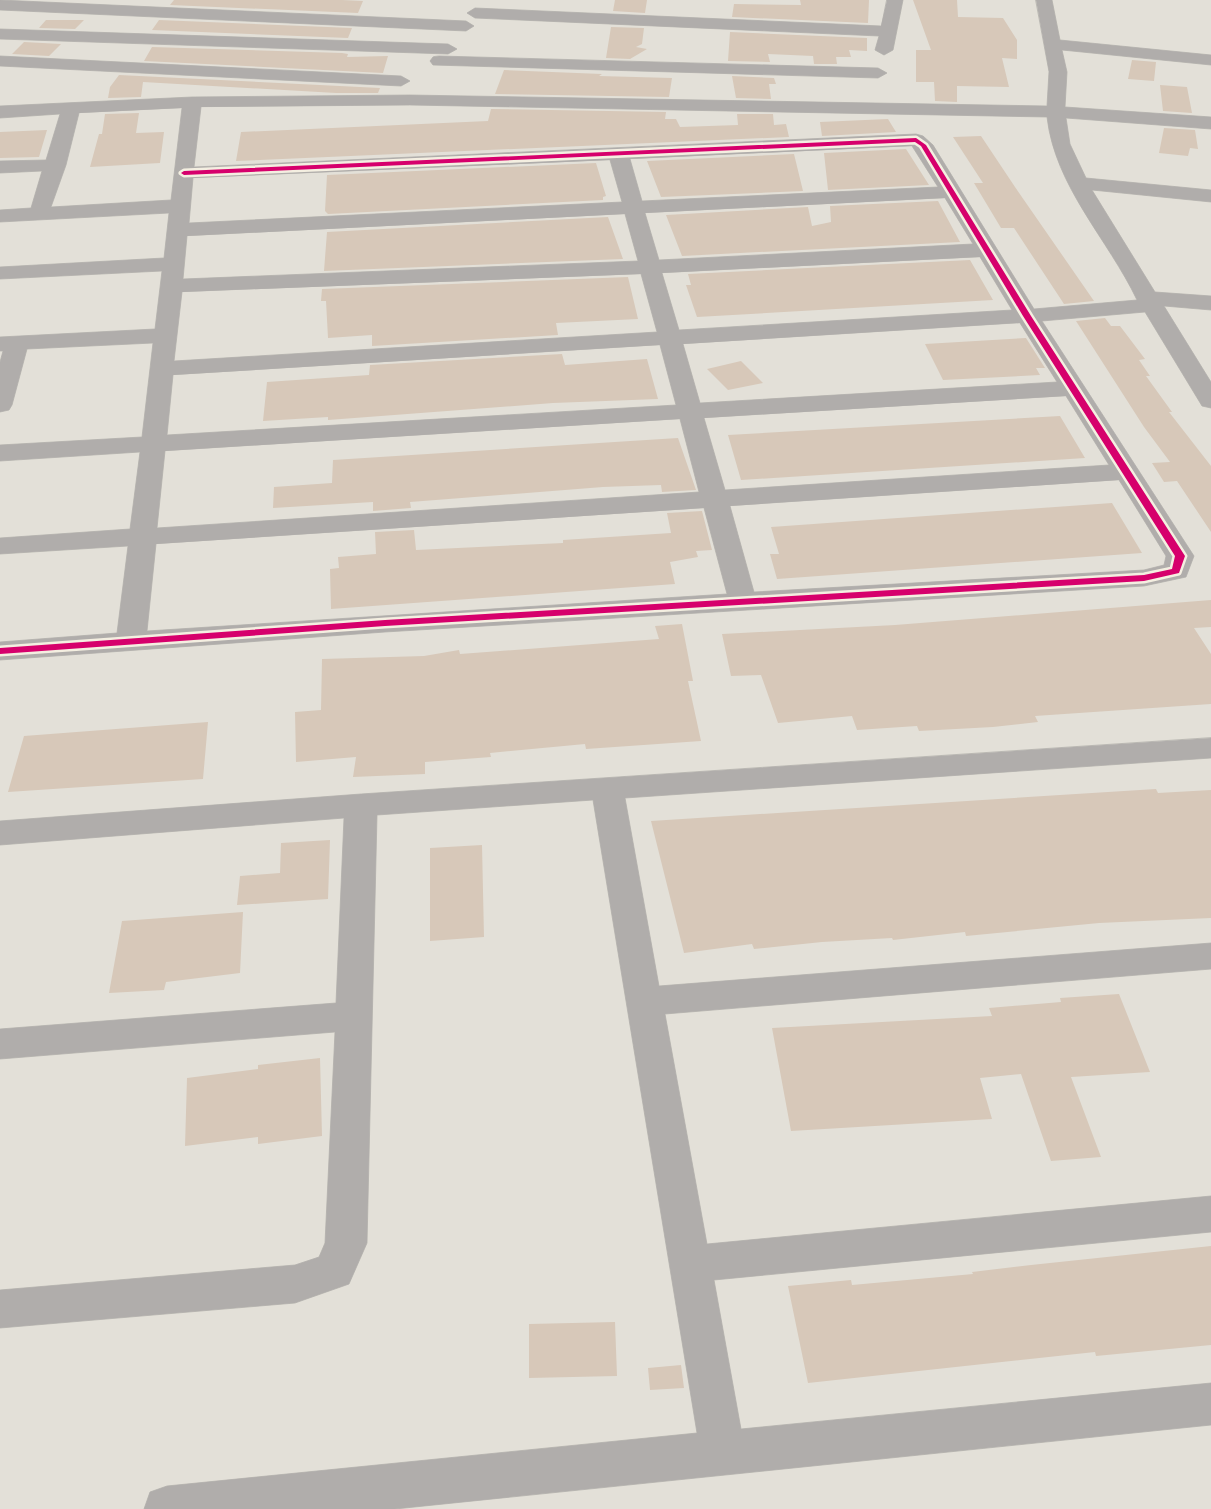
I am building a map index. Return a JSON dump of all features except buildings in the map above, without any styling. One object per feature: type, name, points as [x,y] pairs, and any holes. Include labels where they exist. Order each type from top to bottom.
[{"type":"street","points":[[873,95],[895,0]]},
{"type":"street","points":[[1044,0],[1058,72],[1056,112],[1060,144],[1078,183],[1211,401]]},
{"type":"street","points":[[0,5],[475,13],[888,31]]},
{"type":"street","points":[[440,61],[475,13]]},
{"type":"street","points":[[0,34],[440,61],[878,72]]},
{"type":"street","points":[[1052,44],[1211,60]]},
{"type":"street","points":[[0,61],[424,82],[410,100]]},
{"type":"street","points":[[0,112],[192,103],[410,100],[1102,113],[1211,123]]},
{"type":"street","points":[[131,642],[192,103]]},
{"type":"street","points":[[39,214],[71,108]]},
{"type":"street","points":[[0,651],[1144,578],[1176,571],[1180,556],[1072,388],[923,145],[916,140],[184,173]]},
{"type":"street","points":[[618,152],[743,602]]},
{"type":"street","points":[[0,167],[56,164]]},
{"type":"street","points":[[1078,183],[1211,195]]},
{"type":"street","points":[[178,230],[952,192]]},
{"type":"street","points":[[0,216],[180,205]]},
{"type":"street","points":[[0,273],[172,275],[650,267],[987,250]]},
{"type":"street","points":[[162,369],[1027,316],[1149,302],[1211,303]]},
{"type":"street","points":[[0,405],[8,343],[166,335]]},
{"type":"street","points":[[0,453],[1072,388]]},
{"type":"street","points":[[0,546],[1126,472]]},
{"type":"street","points":[[0,833],[361,805],[1211,747]]},
{"type":"street","points":[[607,789],[723,1454]]},
{"type":"street","points":[[0,1309],[295,1284],[334,1271],[346,1243],[361,805]]},
{"type":"street","points":[[644,1001],[1211,956]]},
{"type":"street","points":[[0,1044],[354,1016]]},
{"type":"street","points":[[690,1264],[1211,1214]]},
{"type":"street","points":[[167,1509],[1211,1404]]},
{"type":"cycle path","points":[[0,651],[385,623],[1144,578],[1176,571],[1180,556],[1027,316],[923,145],[916,140],[184,173]]}]
